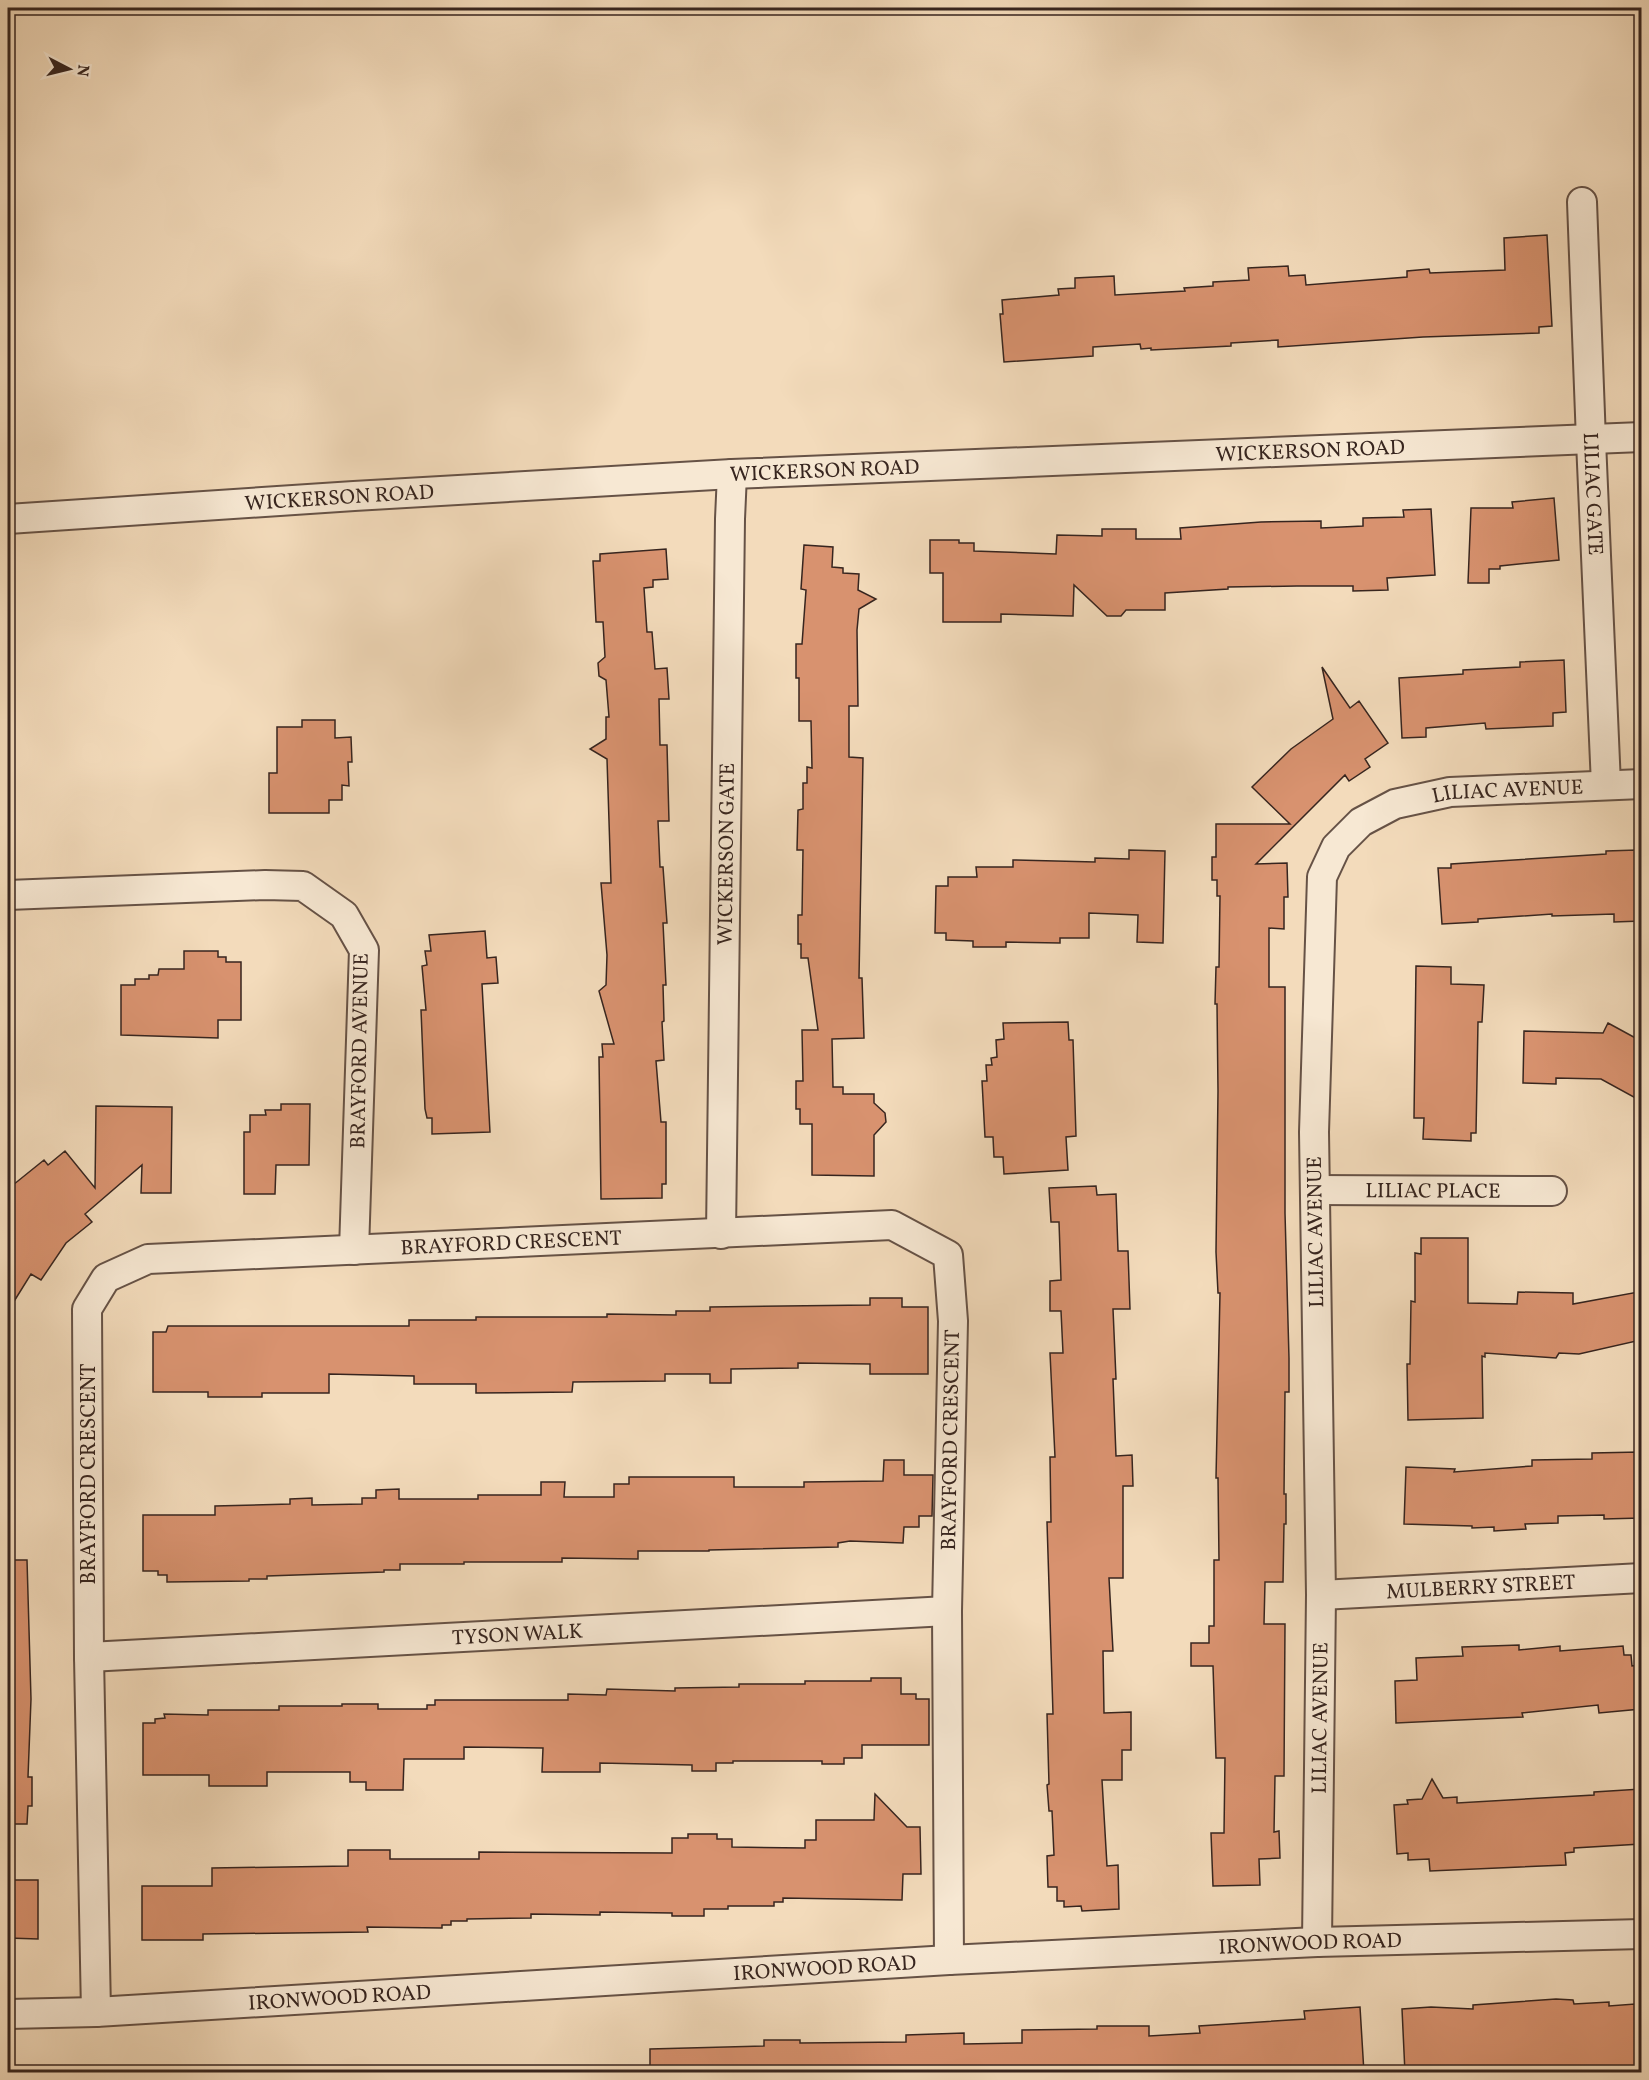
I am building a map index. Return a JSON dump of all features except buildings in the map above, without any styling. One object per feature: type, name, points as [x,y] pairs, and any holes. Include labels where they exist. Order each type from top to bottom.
[{"type":"street","name":"LILIAC GATE","points":[[1582,202],[1606,785]]},
{"type":"street","name":"WICKERSON ROAD","points":[[8,519],[732,474],[1591,441],[1641,437]]},
{"type":"street","name":"WICKERSON GATE","points":[[721,1234],[732,474]]},
{"type":"street","name":"LILIAC AVENUE","points":[[1317,1942],[1321,1595],[1314,1132],[1322,877],[1336,847],[1361,822],[1395,804],[1449,792],[1641,784]]},
{"type":"street","name":"BRAYFORD AVENUE","points":[[8,895],[265,885],[303,886],[345,915],[364,950],[354,1250]]},
{"type":"street","name":"LILIAC PLACE","points":[[1315,1190],[1552,1191]]},
{"type":"street","name":"BRAYFORD CRESCENT","points":[[96,2012],[89,1657],[87,1309],[106,1278],[148,1259],[892,1225],[948,1255],[953,1321],[947,1611],[949,1960]]},
{"type":"street","name":"MULBERRY STREET","points":[[1321,1595],[1641,1578]]},
{"type":"street","name":"TYSON WALK","points":[[89,1657],[947,1611]]},
{"type":"street","name":"IRONWOOD ROAD","points":[[8,2014],[96,2012],[949,1960],[1317,1942],[1641,1934]]}]
